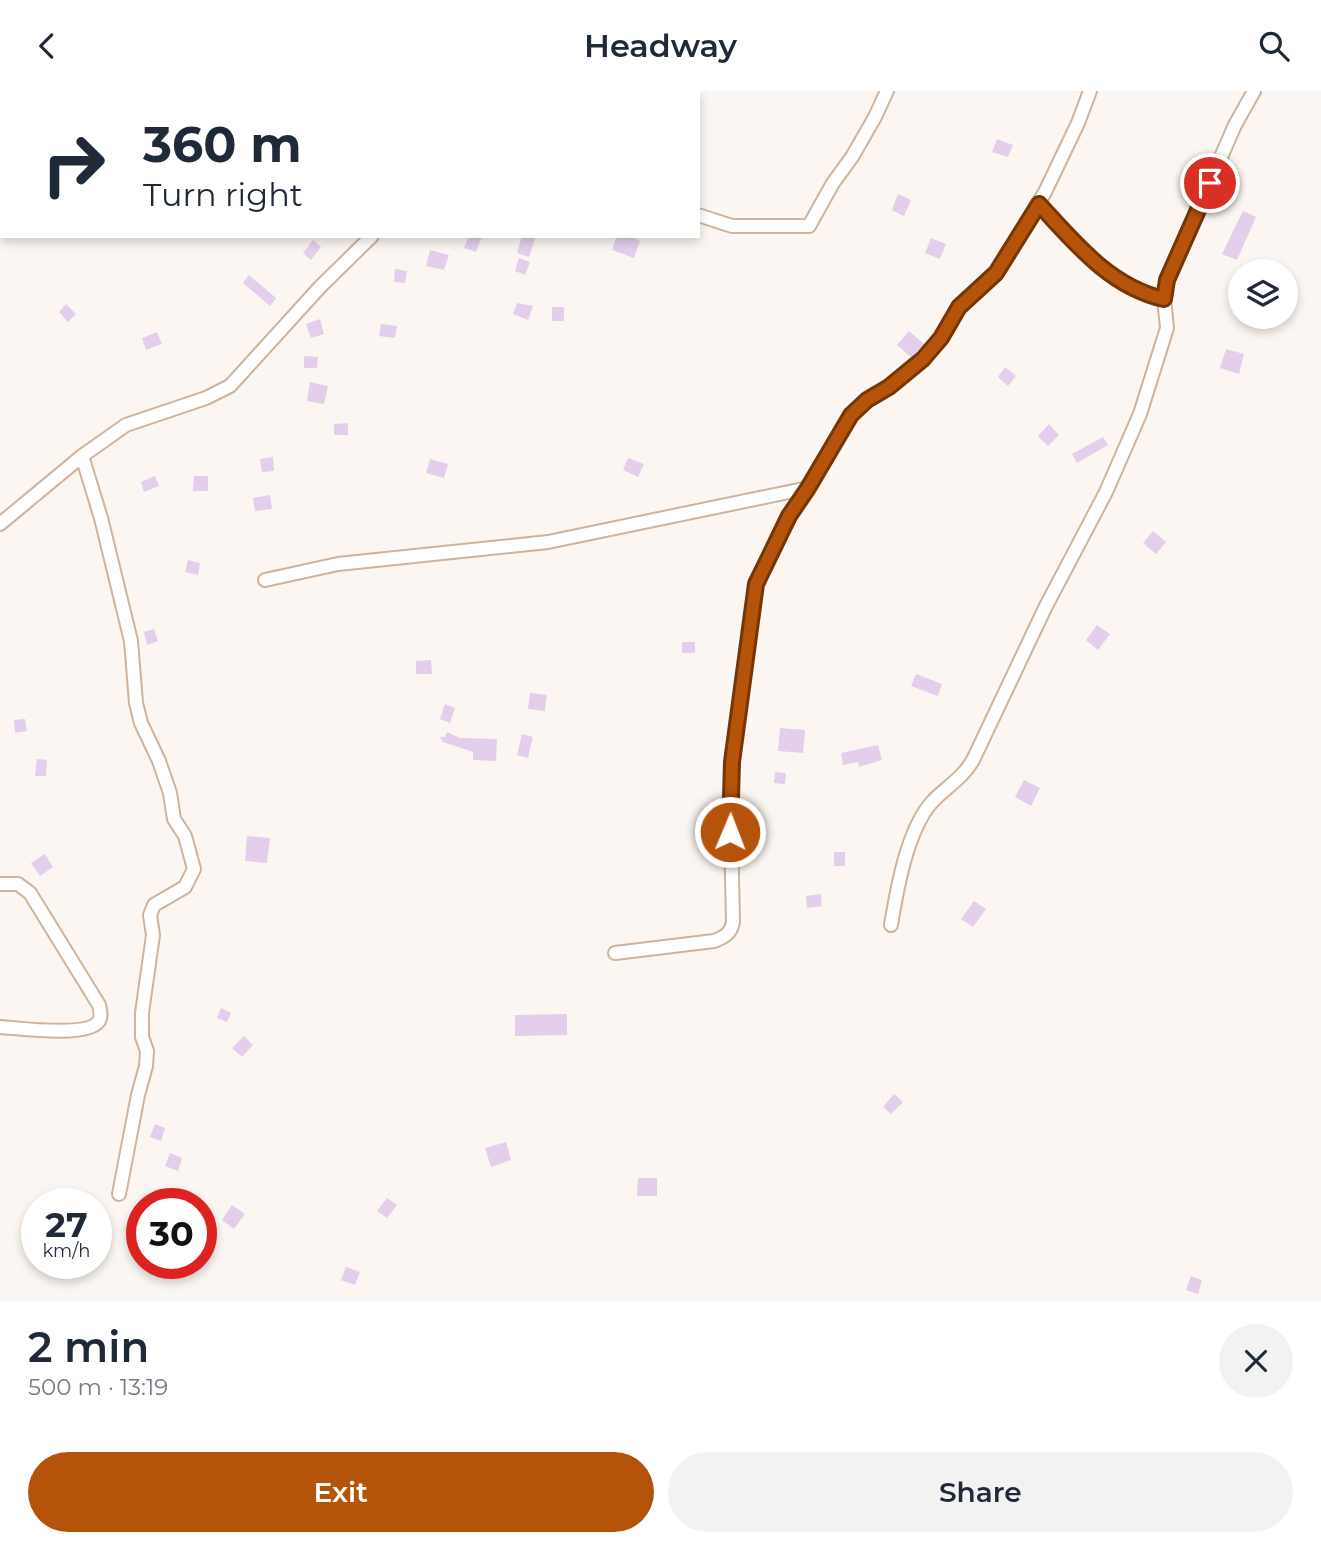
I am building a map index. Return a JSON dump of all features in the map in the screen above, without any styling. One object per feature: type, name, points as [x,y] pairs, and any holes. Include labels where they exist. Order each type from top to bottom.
[{"type":"street","points":[[700,216],[732,226],[809,226],[833,183],[870,127],[887,91]]},
{"type":"street","points":[[615,953],[714,941],[731,931],[732,762],[756,584],[789,516],[851,415],[923,359],[941,338],[959,307],[996,273],[1039,204],[1090,91]]},
{"type":"street","points":[[891,925],[900,874],[915,833],[930,804],[968,769],[973,760],[1045,608],[1105,492],[1140,414],[1167,328],[1164,299],[1167,280],[1235,125],[1254,91]]},
{"type":"street","points":[[1039,204],[1087,257],[1142,292],[1164,299]]},
{"type":"street","points":[[0,524],[82,456],[126,425],[206,398],[230,386],[320,287],[370,238]]},
{"type":"street","points":[[82,456],[93,489],[131,641],[136,703],[141,723],[159,761],[170,793],[174,820],[185,835],[194,869],[185,887],[154,905],[150,915],[153,935],[142,1013],[142,1037],[147,1051],[146,1066],[119,1194]]},
{"type":"street","points":[[265,580],[338,564],[548,542],[808,488]]},
{"type":"street","points":[[0,884],[19,884],[30,893],[99,1005],[101,1014],[99,1021],[84,1029],[59,1031],[0,1027]]},
{"type":"building","points":[[997,139],[1013,145],[1008,157],[992,152]]},
{"type":"building","points":[[898,194],[911,200],[904,216],[892,210]]},
{"type":"building","points":[[1243,211],[1256,217],[1237,259],[1222,254]]},
{"type":"building","points":[[468,238],[481,238],[476,252],[464,248]]},
{"type":"building","points":[[521,238],[535,238],[529,257],[517,253]]},
{"type":"building","points":[[616,238],[633,238],[640,241],[634,258],[612,250]]},
{"type":"building","points":[[931,238],[946,244],[940,259],[925,253]]},
{"type":"building","points":[[313,240],[321,247],[311,260],[303,253]]},
{"type":"building","points":[[430,250],[449,255],[444,270],[426,266]]},
{"type":"building","points":[[519,258],[530,262],[525,275],[515,271]]},
{"type":"building","points":[[395,269],[407,271],[405,283],[394,282]]},
{"type":"building","points":[[249,275],[276,298],[270,306],[243,283]]},
{"type":"building","points":[[517,303],[533,306],[528,320],[513,314]]},
{"type":"building","points":[[66,304],[76,314],[68,322],[59,312]]},
{"type":"building","points":[[552,307],[564,307],[564,321],[552,321]]},
{"type":"building","points":[[320,319],[324,334],[311,338],[306,324]]},
{"type":"building","points":[[381,324],[397,326],[395,338],[379,336]]},
{"type":"building","points":[[909,331],[924,344],[911,357],[897,345]]},
{"type":"building","points":[[157,332],[162,344],[146,350],[142,338]]},
{"type":"building","points":[[1226,349],[1244,354],[1239,374],[1220,368]]},
{"type":"building","points":[[304,356],[318,357],[317,368],[304,368]]},
{"type":"building","points":[[1005,367],[1016,376],[1008,386],[998,377]]},
{"type":"building","points":[[310,382],[328,386],[324,404],[307,401]]},
{"type":"building","points":[[348,423],[348,435],[334,435],[334,424]]},
{"type":"building","points":[[1049,424],[1059,435],[1048,446],[1038,436]]},
{"type":"building","points":[[1103,437],[1108,445],[1077,463],[1072,454]]},
{"type":"building","points":[[273,457],[274,471],[262,472],[260,459]]},
{"type":"building","points":[[628,458],[644,464],[638,477],[623,470]]},
{"type":"building","points":[[430,459],[448,464],[444,478],[426,473]]},
{"type":"building","points":[[155,476],[159,486],[144,492],[141,482]]},
{"type":"building","points":[[194,476],[208,476],[208,491],[193,491]]},
{"type":"building","points":[[270,495],[272,509],[255,511],[253,498]]},
{"type":"building","points":[[1153,531],[1166,542],[1156,554],[1143,543]]},
{"type":"building","points":[[188,560],[200,563],[198,575],[185,572]]},
{"type":"building","points":[[1097,625],[1110,634],[1098,650],[1086,640]]},
{"type":"building","points":[[154,629],[158,641],[147,645],[144,632]]},
{"type":"building","points":[[682,642],[695,642],[695,653],[682,653]]},
{"type":"building","points":[[431,660],[432,674],[416,674],[416,661]]},
{"type":"building","points":[[916,674],[942,684],[938,696],[911,686]]},
{"type":"building","points":[[530,693],[547,695],[545,711],[528,709]]},
{"type":"building","points":[[445,704],[455,708],[450,723],[440,719]]},
{"type":"building","points":[[25,719],[27,731],[15,733],[14,720]]},
{"type":"building","points":[[780,728],[805,730],[803,753],[778,751]]},
{"type":"building","points":[[447,732],[460,738],[497,739],[496,761],[473,760],[473,752],[443,742],[440,737],[445,737]]},
{"type":"building","points":[[522,734],[533,737],[528,758],[517,755]]},
{"type":"building","points":[[878,745],[882,760],[859,767],[858,762],[843,765],[841,753]]},
{"type":"building","points":[[37,759],[47,760],[46,776],[35,776]]},
{"type":"building","points":[[775,772],[786,773],[785,784],[774,783]]},
{"type":"building","points":[[1024,780],[1040,788],[1031,806],[1015,797]]},
{"type":"building","points":[[247,836],[270,838],[267,863],[245,861]]},
{"type":"building","points":[[834,852],[845,852],[845,866],[834,866]]},
{"type":"building","points":[[45,854],[53,867],[40,876],[31,863]]},
{"type":"building","points":[[821,894],[822,906],[807,908],[806,896]]},
{"type":"building","points":[[974,901],[986,909],[973,927],[961,919]]},
{"type":"building","points":[[221,1008],[231,1013],[227,1022],[217,1018]]},
{"type":"building","points":[[567,1014],[567,1035],[515,1036],[515,1015]]},
{"type":"building","points":[[244,1036],[253,1045],[242,1057],[232,1048]]},
{"type":"building","points":[[894,1094],[903,1102],[891,1114],[883,1107]]},
{"type":"building","points":[[155,1124],[165,1128],[161,1141],[150,1137]]},
{"type":"building","points":[[506,1142],[511,1160],[491,1167],[485,1148]]},
{"type":"building","points":[[170,1153],[182,1158],[178,1171],[165,1166]]},
{"type":"building","points":[[638,1178],[657,1178],[657,1196],[637,1196]]},
{"type":"building","points":[[387,1198],[397,1205],[387,1218],[377,1211]]},
{"type":"building","points":[[232,1205],[245,1214],[234,1229],[222,1220]]},
{"type":"building","points":[[346,1267],[360,1272],[355,1285],[341,1280]]},
{"type":"building","points":[[1191,1276],[1202,1280],[1198,1294],[1186,1290]]},
{"type":"route","points":[[730,832],[732,762],[756,584],[789,516],[851,415],[923,359],[941,338],[959,307],[996,273],[1039,204],[1087,257],[1142,292],[1164,299],[1167,280],[1210,183]]}]
